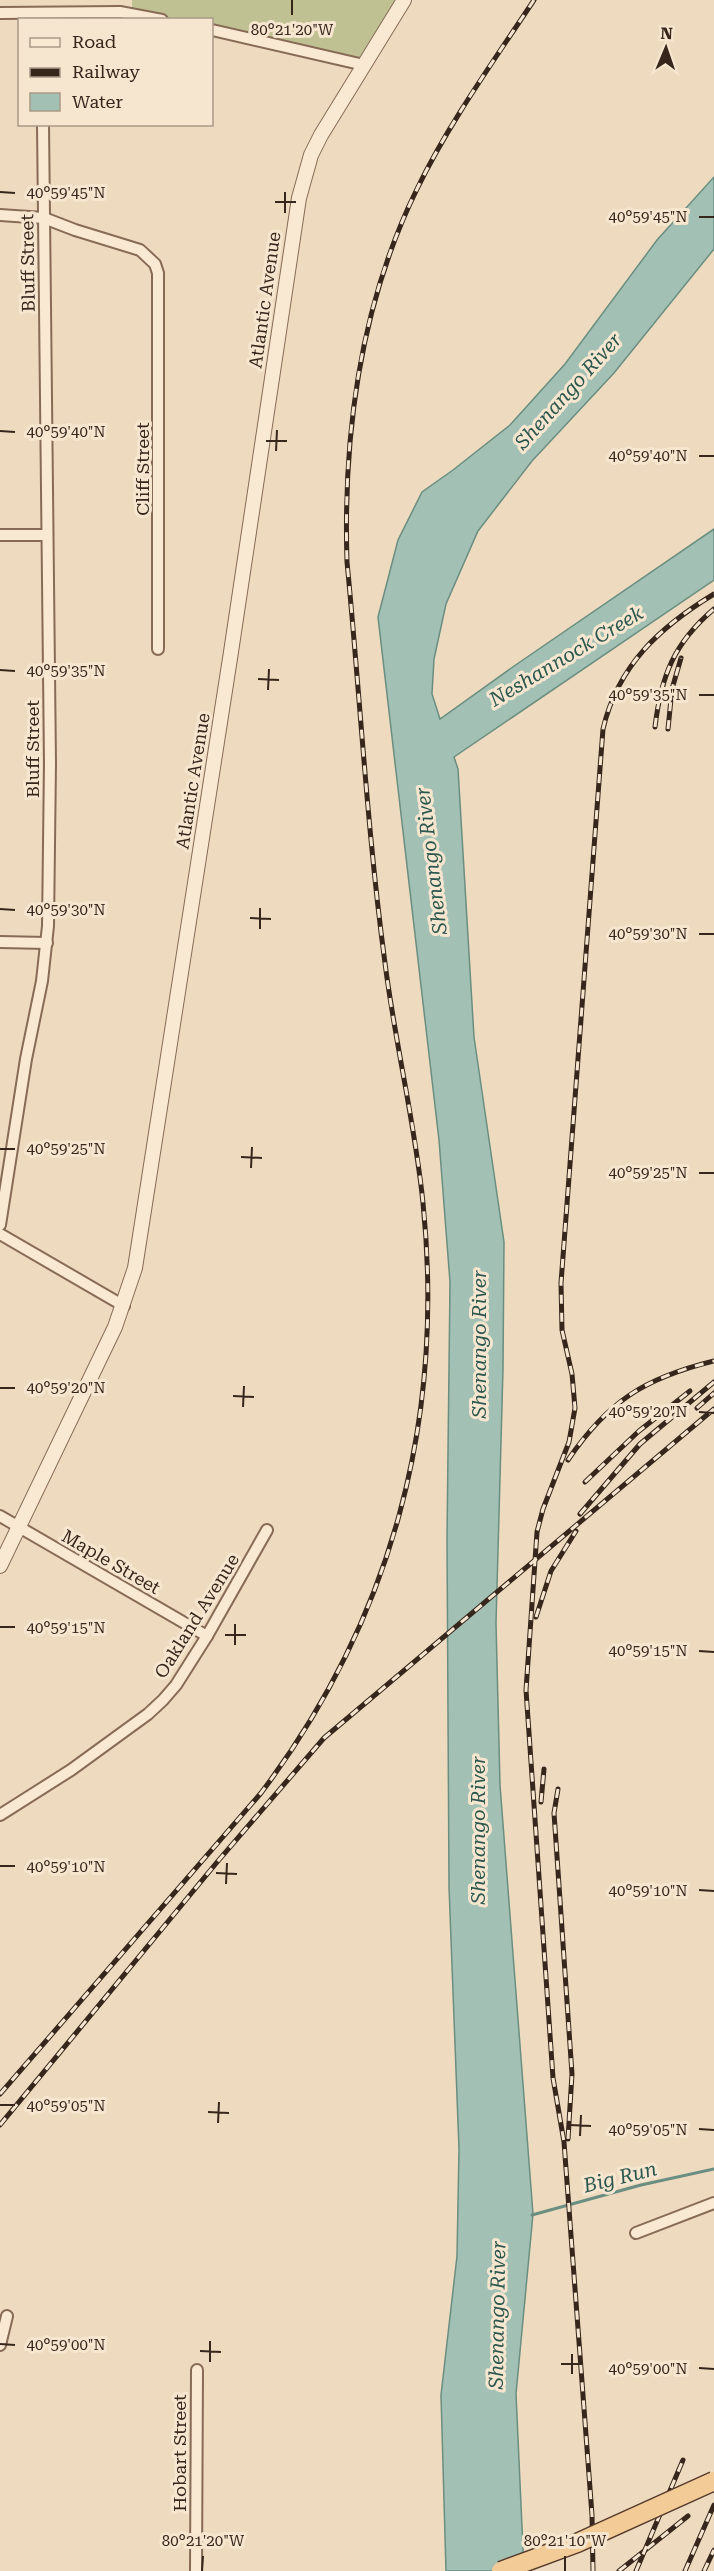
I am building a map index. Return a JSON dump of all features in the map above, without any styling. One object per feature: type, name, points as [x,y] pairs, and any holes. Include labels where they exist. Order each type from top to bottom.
[{"type":"main road","points":[[501,2571],[577,2543],[714,2481]]},
{"type":"street","name":"Atlantic Avenue","points":[[0,1566],[124,1306],[135,1268],[299,198],[309,162],[321,135],[404,0]]},
{"type":"street","points":[[0,13],[43,16],[120,12],[152,18]]},
{"type":"street","points":[[213,30],[364,65]]},
{"type":"street","name":"Bluff Street","points":[[0,1226],[26,1059],[42,981],[46,943],[50,753],[43,126]]},
{"type":"street","name":"Cliff Street","points":[[0,215],[44,218],[140,250],[155,264],[159,289],[158,649]]},
{"type":"street","points":[[0,535],[46,535]]},
{"type":"street","points":[[0,942],[46,943]]},
{"type":"street","points":[[0,1234],[124,1306]]},
{"type":"street","name":"Maple Street","points":[[0,1516],[207,1636]]},
{"type":"street","name":"Oakland Avenue","points":[[0,1815],[70,1770],[148,1714],[176,1685],[207,1636],[267,1530]]},
{"type":"street","points":[[636,2233],[714,2203]]},
{"type":"street","points":[[0,2345],[7,2316]]},
{"type":"street","name":"Hobart Street","points":[[196,2370],[196,2571]]},
{"type":"green space","points":[[132,0],[405,0],[364,65],[213,30],[213,18],[156,18],[132,14]]},
{"type":"water","points":[[714,177],[714,249],[614,373],[532,461],[478,531],[446,604],[434,659],[432,694],[440,719],[714,529],[714,580],[454,757],[458,769],[474,1037],[504,1242],[496,1623],[500,1785],[533,2214],[516,2394],[524,2571],[446,2571],[441,2395],[457,2256],[459,2149],[449,1887],[447,1539],[450,1282],[439,1140],[378,617],[398,540],[422,492],[510,425],[565,364],[657,240]]},
{"type":"waterway","name":"Big Run","points":[[532,2215],[641,2185],[714,2169]]},
{"type":"railway","points":[[0,2094],[261,1793],[306,1727],[345,1658],[376,1587],[399,1514],[416,1439],[425,1362],[428,1284],[423,1203],[389,993],[368,813],[347,562],[348,466],[352,418],[369,324],[381,278],[397,233],[443,140],[534,0]]},
{"type":"railway","points":[[593,2571],[592,2515],[564,2142],[553,2078],[526,1690],[537,1532],[543,1509],[569,1442],[575,1408],[572,1374],[562,1330],[561,1283],[603,729],[610,706],[630,667],[659,634],[714,594]]},
{"type":"railway","points":[[655,727],[661,692],[672,662],[689,635],[714,609]]},
{"type":"railway","points":[[668,729],[672,689],[681,658]]},
{"type":"railway","points":[[568,1460],[598,1422],[630,1395],[668,1375],[714,1361]]},
{"type":"railway","points":[[580,1514],[640,1444],[714,1382]]},
{"type":"railway","points":[[585,1482],[639,1431],[690,1391]]},
{"type":"railway","points":[[697,1408],[714,1393]]},
{"type":"railway","points":[[0,2125],[218,1861],[324,1738],[714,1409]]},
{"type":"railway","points":[[536,1617],[551,1571],[576,1531]]},
{"type":"railway","points":[[541,1802],[544,1769]]},
{"type":"railway","points":[[558,1789],[554,1813],[572,2074],[568,2139]]},
{"type":"railway","points":[[636,2571],[683,2460]]},
{"type":"railway","points":[[685,2571],[714,2505]]},
{"type":"railway","points":[[619,2571],[688,2516]]},
{"type":"railway","points":[[704,2571],[714,2550]]},
{"type":"water label","name":"Shenango River","points":[[568,391]]},
{"type":"water label","name":"Neshannock Creek","points":[[566,656]]},
{"type":"water label","name":"Shenango River","points":[[431,861]]},
{"type":"water label","name":"Shenango River","points":[[479,1344]]},
{"type":"water label","name":"Shenango River","points":[[478,1830]]},
{"type":"water label","name":"Shenango River","points":[[497,2315]]}]
